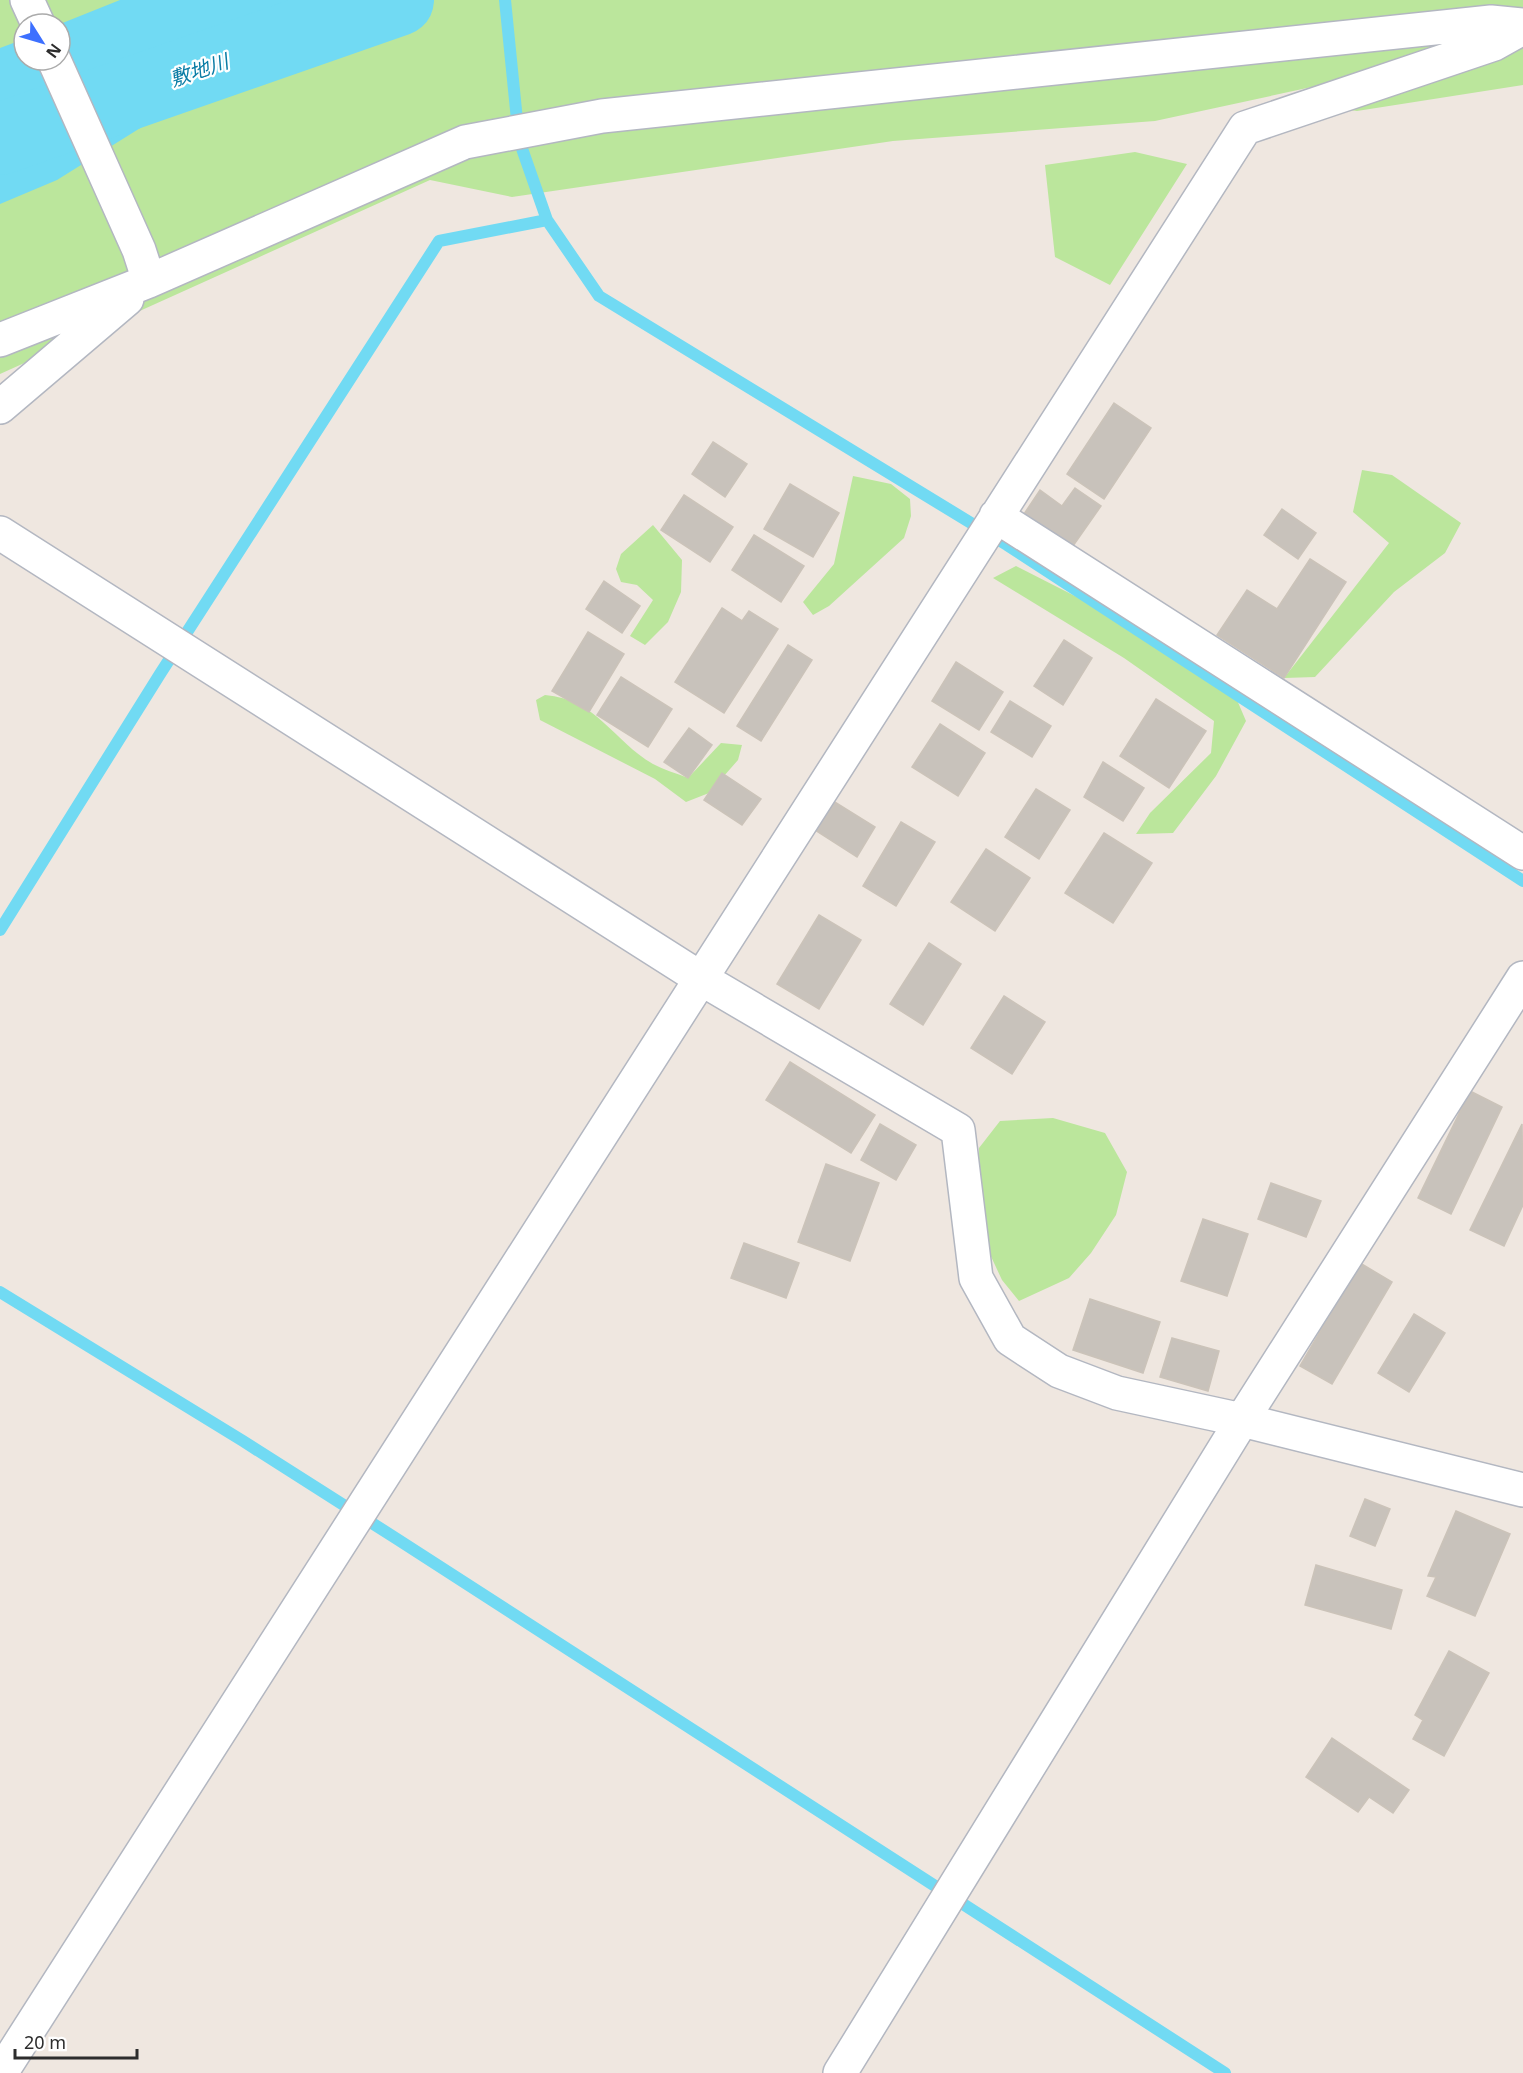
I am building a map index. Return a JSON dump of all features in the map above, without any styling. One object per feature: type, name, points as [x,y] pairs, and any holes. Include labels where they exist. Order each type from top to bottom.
[{"type":"street","points":[[0,340],[144,266],[465,142],[602,116],[1491,22],[1523,26]]},
{"type":"street","points":[[1,2073],[1245,128],[1494,44],[1523,26]]},
{"type":"street","points":[[59,72],[144,266]]},
{"type":"street","points":[[0,407],[144,266]]},
{"type":"street","points":[[996,516],[1523,853]]},
{"type":"street","points":[[0,533],[700,978],[958,1130],[976,1278],[1010,1339],[1059,1371],[1117,1394],[1242,1420],[1523,1490]]},
{"type":"street","points":[[840,2073],[1242,1420],[1523,978]]},
{"type":"green space","points":[[0,0],[1523,0],[1523,25],[1469,53],[1155,121],[893,141],[512,197],[430,180],[0,374]]},
{"type":"green space","points":[[1523,45],[1523,85],[1357,111],[1314,105]]},
{"type":"green space","points":[[1135,152],[1187,164],[1110,285],[1055,257],[1045,165]]},
{"type":"green space","points":[[1362,470],[1392,475],[1461,523],[1445,553],[1394,592],[1315,677],[1284,678],[1389,543],[1353,512]]},
{"type":"green space","points":[[853,476],[891,484],[910,499],[911,516],[904,538],[829,606],[813,615],[803,602],[834,564]]},
{"type":"green space","points":[[653,525],[682,560],[681,592],[668,622],[645,645],[630,636],[653,600],[637,585],[621,582],[616,569],[621,554]]},
{"type":"green space","points":[[1016,566],[1124,621],[1234,693],[1246,721],[1216,776],[1173,833],[1136,834],[1150,813],[1211,753],[1214,721],[1124,658],[993,578]]},
{"type":"green space","points":[[545,695],[563,698],[578,704],[604,722],[639,755],[653,764],[688,778],[721,743],[742,745],[738,760],[709,793],[686,802],[655,779],[540,720],[536,700]]},
{"type":"green space","points":[[1053,1118],[1105,1133],[1127,1172],[1116,1215],[1091,1253],[1069,1278],[1019,1301],[1002,1280],[980,1233],[979,1148],[1000,1121]]},
{"type":"water","points":[[120,0],[398,0],[278,42],[57,180],[0,204],[0,48],[12,44],[12,72],[72,72],[72,19]]},
{"type":"building","points":[[1114,403],[1151,428],[1104,499],[1067,474]]},
{"type":"building","points":[[713,442],[747,464],[725,497],[692,474]]},
{"type":"building","points":[[790,484],[839,513],[813,557],[764,529]]},
{"type":"building","points":[[1075,488],[1101,506],[1073,546],[1024,514],[1040,490],[1062,506]]},
{"type":"building","points":[[684,495],[733,527],[710,562],[661,530]]},
{"type":"building","points":[[1282,509],[1316,533],[1298,559],[1264,535]]},
{"type":"building","points":[[754,535],[804,566],[781,602],[732,570]]},
{"type":"building","points":[[1310,559],[1346,582],[1284,678],[1217,635],[1247,590],[1277,609]]},
{"type":"building","points":[[604,581],[640,606],[622,633],[586,609]]},
{"type":"building","points":[[722,608],[742,621],[749,611],[778,629],[724,713],[675,682]]},
{"type":"building","points":[[588,632],[624,654],[589,712],[552,691]]},
{"type":"building","points":[[1064,640],[1092,658],[1063,705],[1034,686]]},
{"type":"building","points":[[788,645],[812,660],[761,741],[737,726]]},
{"type":"building","points":[[956,662],[1003,692],[979,730],[932,701]]},
{"type":"building","points":[[621,677],[672,709],[648,747],[597,715]]},
{"type":"building","points":[[1156,699],[1206,731],[1169,788],[1120,756]]},
{"type":"building","points":[[1010,701],[1051,726],[1032,757],[991,732]]},
{"type":"building","points":[[940,724],[985,753],[958,796],[912,767]]},
{"type":"building","points":[[689,728],[712,745],[688,778],[664,762]]},
{"type":"building","points":[[1103,762],[1144,788],[1123,821],[1084,797]]},
{"type":"building","points":[[722,773],[761,799],[742,825],[704,800]]},
{"type":"building","points":[[1036,789],[1070,810],[1039,859],[1005,837]]},
{"type":"building","points":[[833,801],[875,827],[857,857],[815,830]]},
{"type":"building","points":[[901,822],[935,842],[896,906],[863,886]]},
{"type":"building","points":[[1104,833],[1152,863],[1113,923],[1065,893]]},
{"type":"building","points":[[986,849],[1030,878],[995,931],[951,902]]},
{"type":"building","points":[[819,915],[861,940],[819,1009],[777,984]]},
{"type":"building","points":[[929,943],[961,964],[923,1025],[890,1004]]},
{"type":"building","points":[[1004,996],[1045,1022],[1012,1074],[971,1048]]},
{"type":"building","points":[[790,1062],[875,1115],[851,1153],[766,1100]]},
{"type":"building","points":[[1470,1091],[1502,1107],[1451,1214],[1418,1198]]},
{"type":"building","points":[[880,1124],[916,1145],[896,1180],[861,1160]]},
{"type":"building","points":[[1522,1124],[1523,1205],[1504,1246],[1470,1230]]},
{"type":"building","points":[[826,1164],[879,1183],[850,1261],[798,1242]]},
{"type":"building","points":[[1271,1183],[1321,1201],[1306,1237],[1258,1219]]},
{"type":"building","points":[[1203,1219],[1248,1234],[1227,1296],[1181,1281]]},
{"type":"building","points":[[744,1243],[799,1263],[786,1298],[731,1278]]},
{"type":"building","points":[[1360,1263],[1392,1282],[1332,1384],[1300,1366]]},
{"type":"building","points":[[1090,1299],[1160,1322],[1143,1373],[1073,1350]]},
{"type":"building","points":[[1414,1314],[1445,1333],[1409,1392],[1378,1373]]},
{"type":"building","points":[[1172,1338],[1219,1351],[1208,1391],[1160,1377]]},
{"type":"building","points":[[1365,1499],[1390,1509],[1375,1546],[1350,1536]]},
{"type":"building","points":[[1456,1511],[1510,1534],[1475,1616],[1427,1596],[1436,1577],[1428,1576]]},
{"type":"building","points":[[1316,1565],[1402,1590],[1391,1629],[1305,1605]]},
{"type":"building","points":[[1449,1651],[1489,1673],[1444,1756],[1413,1739],[1423,1720],[1415,1715]]},
{"type":"building","points":[[1332,1738],[1409,1790],[1393,1813],[1369,1797],[1358,1812],[1306,1777]]},
{"type":"waterway","name":"敷地川","points":[[0,139],[398,0]]},
{"type":"waterway","points":[[505,0],[519,140],[547,220],[599,296],[1007,545],[1523,881]]},
{"type":"waterway","points":[[0,930],[160,674],[439,241],[547,220]]},
{"type":"waterway","points":[[0,1292],[243,1441],[397,1539],[1225,2073]]}]
